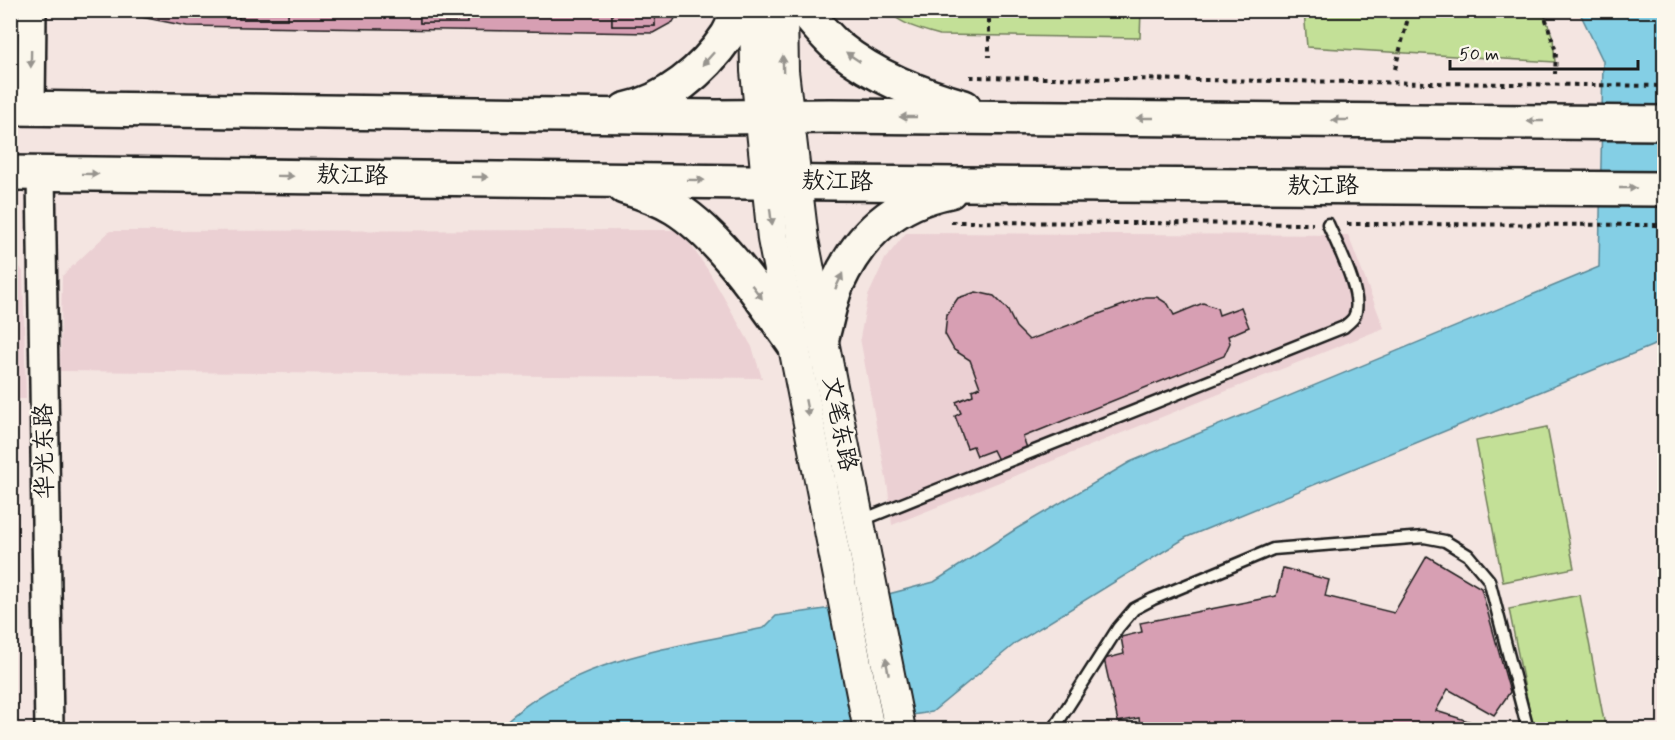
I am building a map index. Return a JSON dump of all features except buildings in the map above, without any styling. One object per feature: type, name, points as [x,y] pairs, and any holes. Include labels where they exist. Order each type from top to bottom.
[{"type":"main road","points":[[599,115],[637,108],[678,87],[705,63],[727,36],[739,10]]},
{"type":"main road","points":[[755,10],[756,71],[774,117]]},
{"type":"main road","points":[[774,117],[783,71],[782,10]]},
{"type":"main road","points":[[804,10],[838,47],[882,76],[926,96],[971,110],[1025,118]]},
{"type":"main road","points":[[21,108],[774,117],[1665,123]]},
{"type":"main road","name":"文笔东路","points":[[774,117],[781,182],[773,239],[808,341],[859,521],[899,726]]},
{"type":"main road","name":"敖江路","points":[[26,173],[1665,189]]},
{"type":"main road","points":[[593,178],[645,193],[675,208],[697,225],[756,290],[808,341],[861,243],[880,222],[927,196],[960,189],[1020,184]]},
{"type":"main road","name":"文笔东路","points":[[808,341],[844,598],[869,728]]},
{"type":"street","points":[[21,108],[32,10]]},
{"type":"street","name":"华光东路","points":[[26,173],[49,729]]},
{"type":"lane","points":[[859,521],[1344,327],[1354,319],[1357,305],[1355,292],[1328,224]]},
{"type":"lane","points":[[1053,729],[1118,628],[1134,609],[1153,599],[1273,549],[1424,537],[1445,541],[1468,555],[1489,580],[1528,729]]},
{"type":"path","points":[[989,10],[989,57]]},
{"type":"path","points":[[1395,69],[1410,10]]},
{"type":"path","points":[[1543,10],[1556,52],[1555,74]]},
{"type":"path","points":[[965,77],[1665,86]]},
{"type":"path","points":[[939,222],[1665,225]]},
{"type":"shaded area","points":[[680,230],[708,270],[752,347],[762,378],[60,371],[62,276],[110,231]]},
{"type":"shaded area","points":[[906,233],[1348,235],[1384,328],[892,525],[888,489],[860,338],[868,296],[885,259]]},
{"type":"shaded area","points":[[11,253],[23,272],[26,399],[11,399]]},
{"type":"green space","points":[[888,11],[1141,11],[1140,38],[940,35],[906,23]]},
{"type":"green space","points":[[1304,11],[1543,11],[1553,38],[1555,62],[1307,47]]},
{"type":"green space","points":[[1547,427],[1574,568],[1503,582],[1476,441]]},
{"type":"green space","points":[[1580,595],[1605,726],[1587,730],[1533,729],[1509,609]]},
{"type":"water","points":[[1579,11],[1664,11],[1664,341],[1187,537],[1017,642],[932,712],[818,729],[497,730],[525,706],[556,687],[622,660],[657,650],[764,628],[776,616],[839,607],[934,582],[1016,529],[1130,462],[1599,267],[1603,61]]}]
